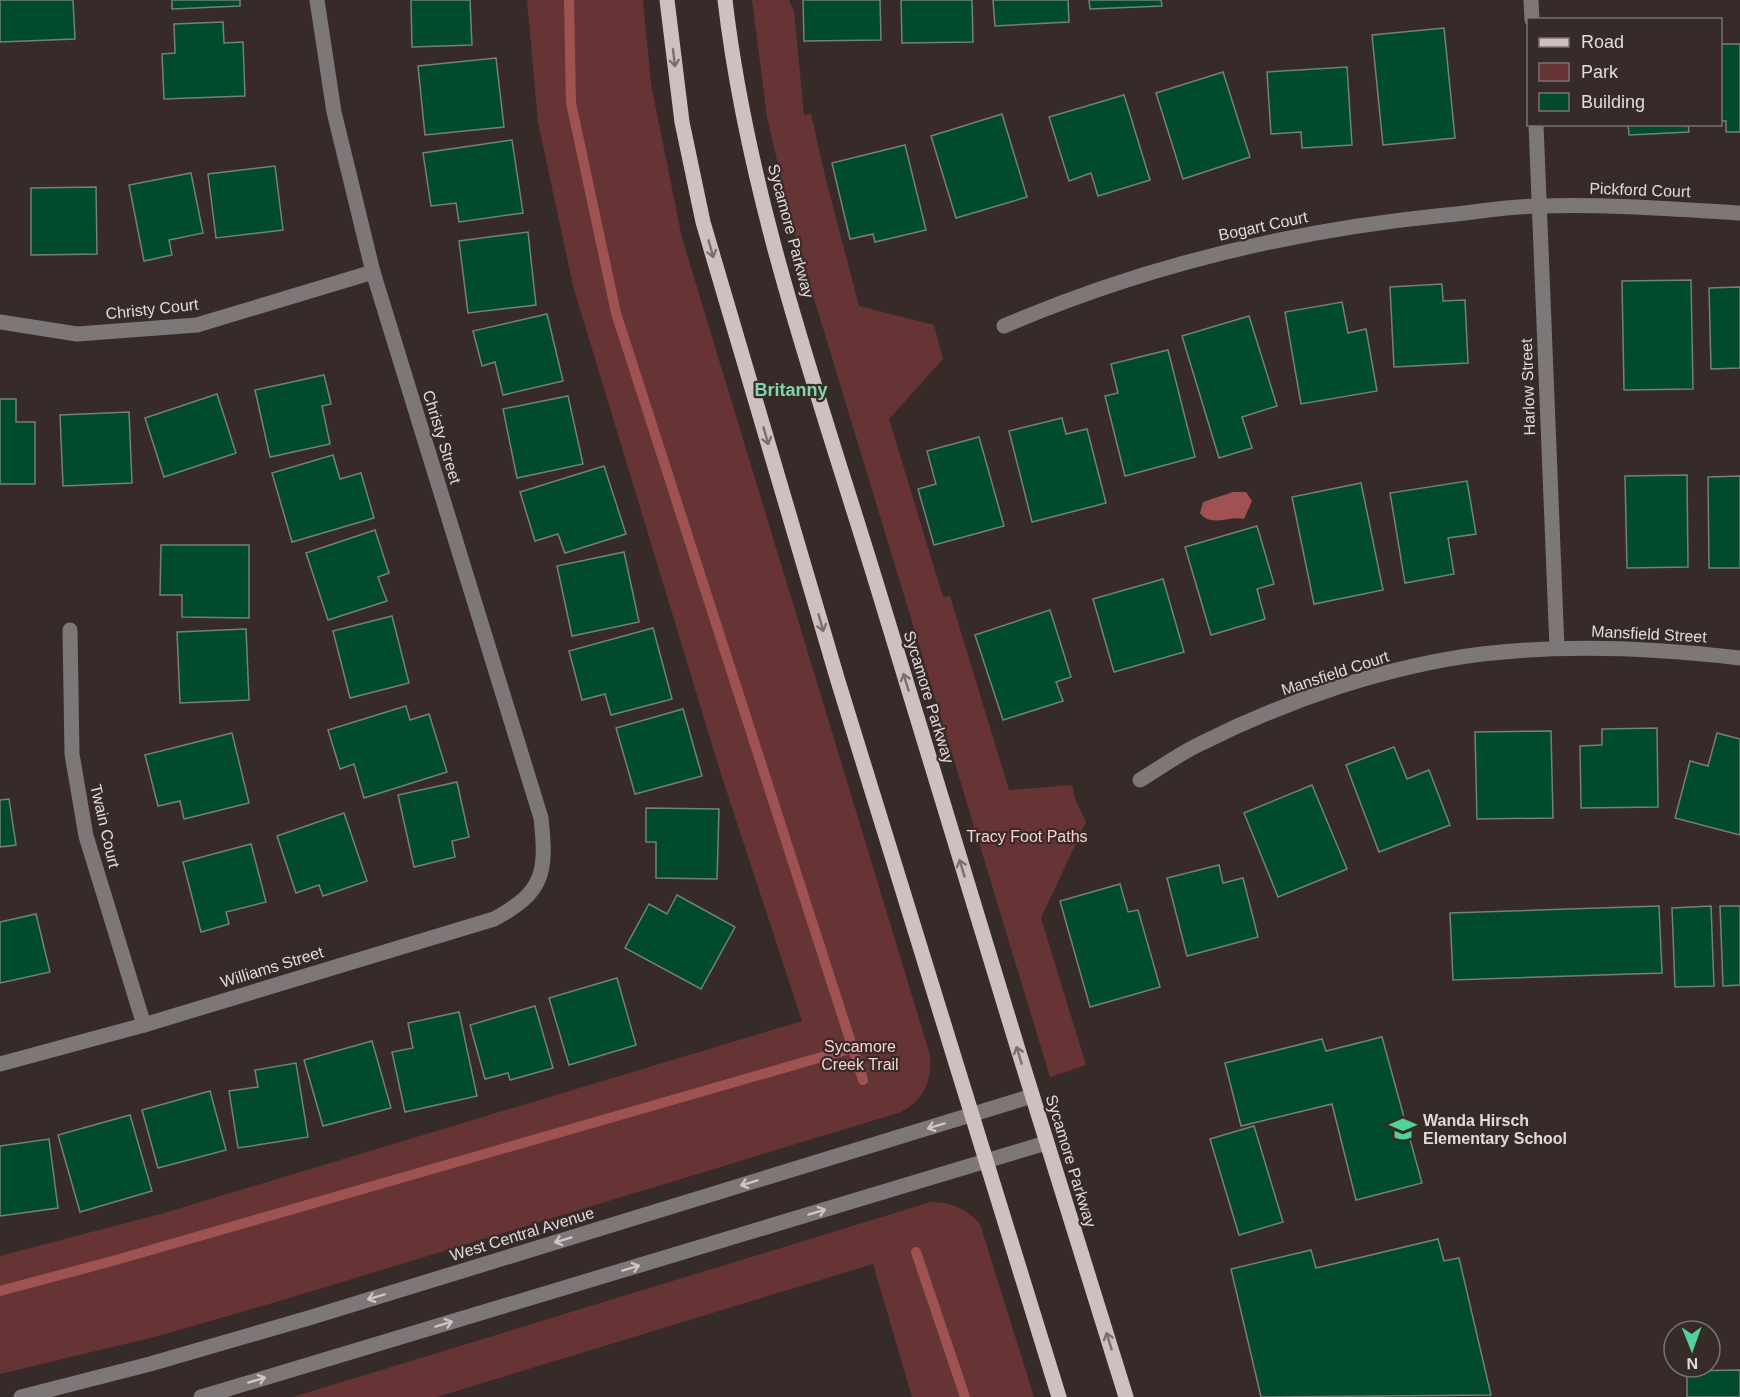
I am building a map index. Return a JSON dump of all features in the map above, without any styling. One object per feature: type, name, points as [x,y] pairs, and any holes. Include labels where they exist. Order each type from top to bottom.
[{"type":"main road","points":[[667,0],[682,122],[703,222],[838,681],[1059,1397]]},
{"type":"main road","name":"Sycamore Parkway","points":[[725,0],[734,75],[768,224],[1046,1143],[1126,1397]]},
{"type":"street","name":"Christy Street","points":[[316,0],[334,112],[373,273],[541,818],[544,847],[540,880]]},
{"type":"street","points":[[1531,0],[1532,18]]},
{"type":"street","name":"Harlow Street","points":[[1536,126],[1557,648]]},
{"type":"street","name":"Pickford Court","points":[[1539,206],[1740,213]]},
{"type":"street","name":"Bogart Court","points":[[1005,326],[1074,296],[1159,269],[1260,242],[1407,219],[1539,206]]},
{"type":"street","name":"Christy Court","points":[[0,322],[77,334],[197,325],[373,273]]},
{"type":"street","name":"Twain Court","points":[[70,630],[72,754],[86,836],[144,1025]]},
{"type":"street","name":"Mansfield Street","points":[[1557,648],[1670,650],[1740,658]]},
{"type":"street","name":"Mansfield Court","points":[[1140,780],[1201,743],[1292,705],[1376,676],[1480,654],[1557,648]]},
{"type":"street","name":"Williams Street","points":[[0,1064],[144,1025],[494,919],[522,904],[540,880]]},
{"type":"street","name":"West Central Avenue","points":[[21,1397],[39,1395],[312,1317],[1032,1096]]},
{"type":"street","points":[[201,1397],[1046,1143]]},
{"type":"green space","name":"Sycamore Creek Trail","points":[[527,0],[643,0],[651,84],[682,238],[930,1055],[928,1081],[916,1101],[901,1112],[286,1299],[158,1336],[0,1374],[0,1256],[164,1213],[802,1021],[720,771],[573,286],[538,122]]},
{"type":"green space","name":"Tracy Foot Paths","points":[[752,0],[789,0],[794,11],[804,115],[811,114],[859,306],[934,325],[943,359],[889,419],[943,597],[950,596],[1009,790],[1072,785],[1075,799],[1086,822],[1041,918],[1086,1065],[1050,1077],[793,229],[767,117]]},
{"type":"green space","points":[[931,1202],[958,1207],[980,1224],[1034,1397],[912,1397],[873,1264],[437,1397],[293,1397]]},
{"type":"shaded area","points":[[1233,492],[1246,492],[1252,501],[1244,519],[1210,520],[1200,513],[1203,502]]},
{"type":"building","points":[[0,0],[73,0],[75,39],[0,42]]},
{"type":"building","points":[[172,0],[240,0],[240,6],[172,9]]},
{"type":"building","points":[[411,0],[470,0],[472,45],[412,47]]},
{"type":"building","points":[[803,0],[880,0],[881,40],[804,41]]},
{"type":"building","points":[[901,0],[972,0],[973,42],[902,43]]},
{"type":"building","points":[[993,0],[1068,0],[1069,22],[995,26]]},
{"type":"building","points":[[1089,0],[1161,0],[1162,6],[1090,9]]},
{"type":"building","points":[[223,22],[224,43],[243,42],[245,96],[164,99],[162,54],[175,53],[174,24]]},
{"type":"building","points":[[1444,28],[1455,138],[1383,145],[1372,35]]},
{"type":"building","points":[[1722,44],[1740,44],[1740,132],[1726,132],[1726,121],[1722,121]]},
{"type":"building","points":[[496,58],[504,127],[425,135],[418,66]]},
{"type":"building","points":[[1347,67],[1352,145],[1302,148],[1301,132],[1271,134],[1267,72]]},
{"type":"building","points":[[1223,72],[1250,157],[1183,179],[1156,93]]},
{"type":"building","points":[[1124,95],[1150,180],[1098,196],[1091,173],[1069,181],[1049,117]]},
{"type":"building","points":[[1002,114],[1027,197],[956,218],[931,136]]},
{"type":"building","points":[[1628,126],[1688,126],[1689,132],[1629,135]]},
{"type":"building","points":[[512,140],[523,213],[459,222],[456,203],[431,206],[423,153]]},
{"type":"building","points":[[905,145],[926,230],[875,242],[873,234],[850,239],[832,163]]},
{"type":"building","points":[[275,166],[283,230],[216,238],[208,174]]},
{"type":"building","points":[[191,173],[203,233],[169,240],[172,255],[144,261],[129,185]]},
{"type":"building","points":[[96,187],[97,254],[31,255],[31,188]]},
{"type":"building","points":[[528,232],[536,305],[468,313],[459,241]]},
{"type":"building","points":[[1691,280],[1693,389],[1624,390],[1622,281]]},
{"type":"building","points":[[1442,284],[1443,301],[1465,300],[1468,363],[1394,367],[1390,287]]},
{"type":"building","points":[[1740,287],[1740,368],[1711,369],[1709,288]]},
{"type":"building","points":[[1342,302],[1348,333],[1366,329],[1377,391],[1301,404],[1285,312]]},
{"type":"building","points":[[547,314],[563,381],[503,395],[495,362],[482,366],[473,331]]},
{"type":"building","points":[[1249,316],[1277,406],[1242,417],[1252,448],[1219,458],[1182,336]]},
{"type":"building","points":[[1168,350],[1195,457],[1125,476],[1105,396],[1118,393],[1111,364]]},
{"type":"building","points":[[324,375],[331,404],[322,406],[330,444],[270,457],[255,390]]},
{"type":"building","points":[[217,394],[236,453],[164,477],[145,418]]},
{"type":"building","points":[[568,396],[583,464],[517,478],[503,409]]},
{"type":"building","points":[[0,399],[16,399],[16,422],[35,422],[35,484],[0,484]]},
{"type":"building","points":[[129,412],[132,483],[63,486],[60,415]]},
{"type":"building","points":[[1062,418],[1066,434],[1087,429],[1106,503],[1032,522],[1009,431]]},
{"type":"building","points":[[979,437],[1004,526],[934,545],[918,489],[936,484],[927,451]]},
{"type":"building","points":[[333,455],[340,479],[361,473],[374,518],[292,542],[272,473]]},
{"type":"building","points":[[604,466],[626,534],[565,553],[558,534],[535,541],[520,492]]},
{"type":"building","points":[[1687,475],[1688,567],[1627,568],[1625,476]]},
{"type":"building","points":[[1740,476],[1740,568],[1709,568],[1708,477]]},
{"type":"building","points":[[1467,481],[1476,534],[1448,538],[1454,574],[1405,583],[1390,493]]},
{"type":"building","points":[[1361,483],[1383,590],[1314,604],[1292,497]]},
{"type":"building","points":[[1257,526],[1274,584],[1257,589],[1265,619],[1211,635],[1185,547]]},
{"type":"building","points":[[375,530],[389,573],[378,577],[387,601],[328,620],[306,553]]},
{"type":"building","points":[[161,545],[249,545],[249,618],[182,617],[182,595],[160,595]]},
{"type":"building","points":[[624,552],[639,622],[572,636],[557,566]]},
{"type":"building","points":[[1163,579],[1184,652],[1114,672],[1093,599]]},
{"type":"building","points":[[1050,610],[1071,677],[1056,682],[1063,701],[1003,720],[975,635]]},
{"type":"building","points":[[392,616],[409,683],[350,698],[333,631]]},
{"type":"building","points":[[653,628],[672,699],[611,715],[605,694],[582,700],[569,651]]},
{"type":"building","points":[[246,629],[249,700],[180,703],[177,632]]},
{"type":"building","points":[[406,706],[410,720],[429,714],[447,772],[364,798],[354,764],[340,769],[328,730]]},
{"type":"building","points":[[683,709],[702,776],[635,794],[616,728]]},
{"type":"building","points":[[1657,728],[1658,807],[1581,808],[1580,746],[1602,745],[1602,729]]},
{"type":"building","points":[[1551,731],[1553,818],[1477,819],[1475,732]]},
{"type":"building","points":[[232,733],[249,803],[184,819],[180,801],[158,806],[145,755]]},
{"type":"building","points":[[1717,733],[1740,739],[1740,835],[1675,818],[1690,761],[1708,766]]},
{"type":"building","points":[[1394,747],[1407,779],[1429,770],[1450,825],[1379,852],[1346,765]]},
{"type":"building","points":[[457,782],[469,837],[452,841],[455,857],[414,867],[398,795]]},
{"type":"building","points":[[1312,785],[1347,869],[1278,897],[1244,813]]},
{"type":"building","points":[[9,799],[16,845],[0,847],[0,800]]},
{"type":"building","points":[[646,808],[719,809],[717,879],[656,878],[656,842],[646,842]]},
{"type":"building","points":[[344,813],[367,881],[323,896],[319,885],[296,893],[277,836]]},
{"type":"building","points":[[251,844],[266,902],[226,912],[229,924],[201,932],[183,862]]},
{"type":"building","points":[[1219,865],[1223,883],[1243,878],[1258,937],[1187,956],[1167,878]]},
{"type":"building","points":[[1120,884],[1128,912],[1138,910],[1160,987],[1090,1007],[1060,901]]},
{"type":"building","points":[[677,895],[735,927],[701,989],[625,948],[649,904],[667,914]]},
{"type":"building","points":[[1659,906],[1662,973],[1453,980],[1450,913]]},
{"type":"building","points":[[1711,906],[1714,986],[1675,987],[1672,908]]},
{"type":"building","points":[[1720,906],[1740,906],[1740,985],[1723,986]]},
{"type":"building","points":[[36,914],[50,972],[0,983],[0,922]]},
{"type":"building","points":[[617,978],[636,1045],[569,1065],[549,998]]},
{"type":"building","points":[[535,1006],[553,1068],[510,1080],[508,1073],[485,1079],[470,1025]]},
{"type":"building","points":[[459,1012],[477,1096],[405,1112],[392,1052],[413,1048],[408,1023]]},
{"type":"building","points":[[1382,1037],[1422,1183],[1356,1200],[1332,1104],[1241,1126],[1225,1063],[1322,1039],[1326,1051]]},
{"type":"building","points":[[372,1041],[391,1108],[323,1126],[304,1060]]},
{"type":"building","points":[[296,1063],[308,1137],[238,1148],[229,1091],[258,1087],[255,1070]]},
{"type":"building","points":[[210,1091],[226,1150],[158,1168],[142,1110]]},
{"type":"building","points":[[130,1115],[152,1191],[80,1212],[58,1135]]},
{"type":"building","points":[[1254,1126],[1283,1222],[1239,1235],[1210,1139]]},
{"type":"building","points":[[49,1139],[58,1208],[0,1216],[0,1146]]},
{"type":"building","points":[[1438,1239],[1444,1261],[1459,1258],[1491,1395],[1261,1397],[1231,1269],[1311,1250],[1316,1268]]},
{"type":"building","points":[[1722,1370],[1740,1370],[1740,1397],[1687,1397],[1687,1379],[1722,1379]]},
{"type":"waterway","points":[[569,0],[571,103],[616,313],[863,1080]]},
{"type":"waterway","points":[[0,1291],[116,1260],[853,1048]]},
{"type":"waterway","points":[[916,1252],[965,1397]]},
{"type":"place","name":"Wanda Hirsch Elementary School","points":[[1403,1129]]},
{"type":"district","name":"Britanny","points":[[791,390]]}]
